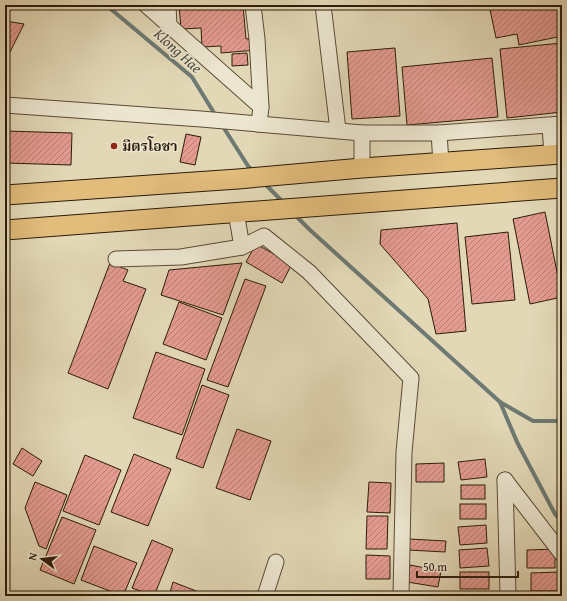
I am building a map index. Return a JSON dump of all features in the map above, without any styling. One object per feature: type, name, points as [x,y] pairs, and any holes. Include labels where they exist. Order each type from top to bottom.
[{"type":"main road","points":[[5,195],[238,179],[557,154]]},
{"type":"main road","points":[[5,230],[562,188]]},
{"type":"street","points":[[146,5],[261,107]]},
{"type":"street","points":[[168,5],[169,26]]},
{"type":"street","points":[[253,5],[257,39],[261,107],[259,124]]},
{"type":"street","points":[[323,5],[338,130]]},
{"type":"street","points":[[5,105],[201,119],[362,133],[439,133],[556,125],[557,154]]},
{"type":"street","points":[[353,169],[362,133]]},
{"type":"street","points":[[439,133],[441,163]]},
{"type":"street","points":[[241,212],[242,247]]},
{"type":"street","points":[[116,259],[181,256],[242,247],[264,236],[310,272],[412,378],[404,452],[401,596]]},
{"type":"street","points":[[508,596],[504,480],[562,554]]},
{"type":"street","points":[[265,596],[276,562]]},
{"type":"building","points":[[179,5],[243,5],[246,39],[256,38],[257,50],[221,53],[221,46],[202,47],[201,28],[181,29]]},
{"type":"building","points":[[489,5],[562,5],[562,36],[519,45],[517,34],[496,38]]},
{"type":"building","points":[[5,21],[24,24],[5,62]]},
{"type":"building","points":[[562,43],[562,112],[507,118],[500,49]]},
{"type":"building","points":[[395,48],[400,116],[352,119],[347,52]]},
{"type":"building","points":[[247,53],[248,65],[232,66],[232,54]]},
{"type":"building","points":[[492,58],[498,117],[407,125],[402,67]]},
{"type":"building","points":[[5,131],[72,133],[71,165],[5,163]]},
{"type":"building","points":[[186,134],[201,137],[195,165],[180,162]]},
{"type":"building","points":[[545,212],[562,297],[530,304],[513,219]]},
{"type":"building","points":[[457,223],[466,331],[436,334],[428,299],[380,244],[381,230]]},
{"type":"building","points":[[508,232],[515,300],[472,304],[465,237]]},
{"type":"building","points":[[256,244],[292,264],[282,283],[246,262]]},
{"type":"building","points":[[110,263],[128,270],[123,281],[146,289],[108,389],[68,373]]},
{"type":"building","points":[[242,263],[223,315],[161,295],[169,270]]},
{"type":"building","points":[[245,279],[266,286],[228,387],[207,380]]},
{"type":"building","points":[[179,302],[222,318],[206,360],[163,344]]},
{"type":"building","points":[[156,352],[205,369],[182,435],[133,418]]},
{"type":"building","points":[[202,385],[229,395],[203,468],[176,458]]},
{"type":"building","points":[[237,429],[271,441],[250,500],[216,488]]},
{"type":"building","points":[[22,448],[42,461],[33,476],[13,464]]},
{"type":"building","points":[[134,454],[171,469],[148,526],[111,512]]},
{"type":"building","points":[[85,455],[121,470],[99,525],[63,511]]},
{"type":"building","points":[[485,459],[487,477],[461,480],[458,462]]},
{"type":"building","points":[[444,463],[444,482],[416,482],[416,464]]},
{"type":"building","points":[[35,482],[67,495],[46,549],[39,546],[25,508]]},
{"type":"building","points":[[369,482],[391,483],[390,513],[367,512]]},
{"type":"building","points":[[461,485],[485,485],[485,499],[461,499]]},
{"type":"building","points":[[460,504],[486,504],[486,519],[460,519]]},
{"type":"building","points":[[367,516],[388,516],[387,549],[366,549]]},
{"type":"building","points":[[62,517],[96,530],[74,584],[40,570]]},
{"type":"building","points":[[486,525],[487,543],[460,545],[458,527]]},
{"type":"building","points":[[409,539],[446,541],[445,552],[408,550]]},
{"type":"building","points":[[152,540],[173,549],[154,596],[132,588]]},
{"type":"building","points":[[94,546],[137,563],[123,596],[81,580]]},
{"type":"building","points":[[487,548],[489,566],[460,568],[459,550]]},
{"type":"building","points":[[555,549],[555,568],[527,568],[527,550]]},
{"type":"building","points":[[366,555],[390,556],[390,579],[366,579]]},
{"type":"building","points":[[410,565],[441,571],[438,587],[407,582]]},
{"type":"building","points":[[460,572],[489,572],[489,589],[460,589]]},
{"type":"building","points":[[559,572],[559,591],[531,591],[531,573]]},
{"type":"building","points":[[173,582],[209,596],[169,596]]},
{"type":"building","points":[[491,593],[491,596],[461,596],[461,594]]},
{"type":"waterway","name":"Klong Hae","points":[[106,5],[192,77],[216,116]]},
{"type":"waterway","name":"Klong Hae","points":[[222,125],[248,166],[254,172]]},
{"type":"waterway","points":[[264,183],[283,202]]},
{"type":"waterway","points":[[295,215],[500,402],[517,442],[555,514],[562,522]]},
{"type":"waterway","points":[[500,402],[533,421],[562,421]]},
{"type":"place","name":"มิตรโอชา","points":[[114,146]]}]
